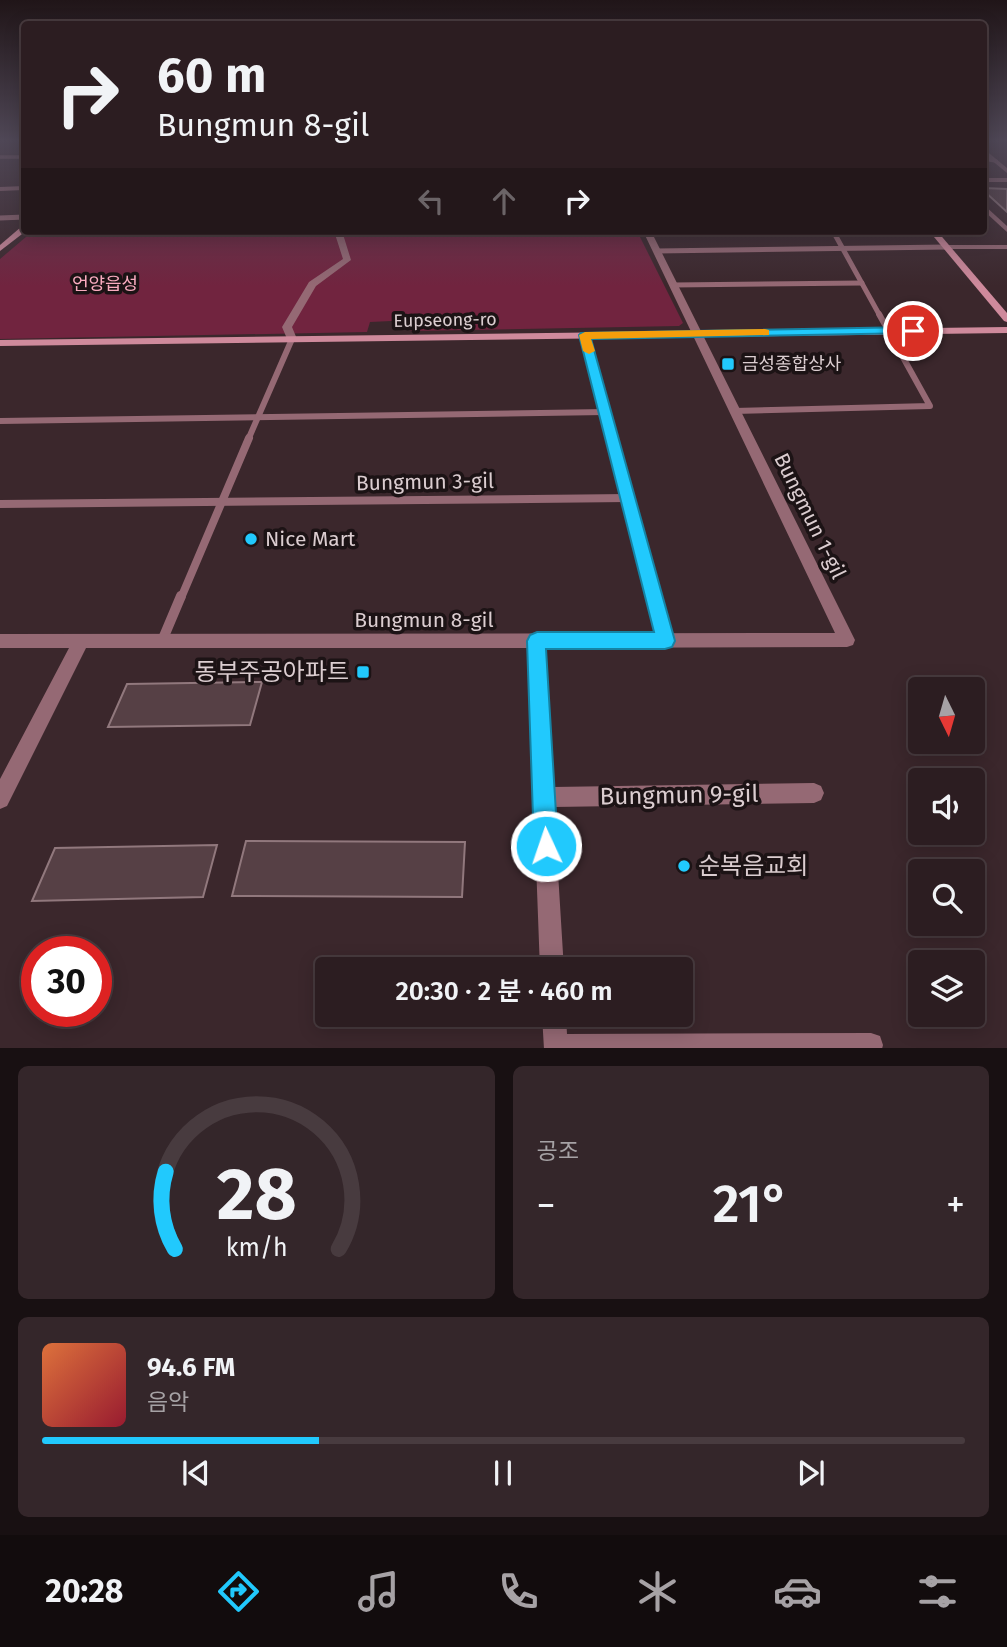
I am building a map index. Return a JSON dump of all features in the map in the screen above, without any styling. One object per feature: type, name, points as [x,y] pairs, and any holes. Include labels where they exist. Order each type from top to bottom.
[{"type":"street","points":[[0,189],[21,188]]},
{"type":"street","points":[[987,210],[1007,230]]},
{"type":"street","points":[[0,249],[21,232]]},
{"type":"street","points":[[292,339],[287,327],[313,284],[347,260],[339,235]]},
{"type":"street","name":"Bungmun 1-gil","points":[[649,235],[848,640]]},
{"type":"street","points":[[936,235],[1007,319]]},
{"type":"street","points":[[946,247],[1007,247]]},
{"type":"street","name":"Eupseong-ro","points":[[0,343],[1007,330]]},
{"type":"street","name":"Bungmun 8-gil","points":[[0,642],[848,640]]},
{"type":"street","points":[[0,799],[81,641]]},
{"type":"street","points":[[537,641],[551,957]]},
{"type":"street","name":"Bungmun 9-gil","points":[[544,797],[814,793]]},
{"type":"street","points":[[555,1027],[556,1047],[871,1045]]},
{"type":"lane","points":[[0,218],[21,217]]},
{"type":"lane","points":[[734,411],[930,406],[835,235]]},
{"type":"lane","points":[[656,251],[946,247]]},
{"type":"lane","points":[[673,285],[862,283]]},
{"type":"lane","points":[[585,335],[665,641]]},
{"type":"lane","points":[[162,641],[292,339]]},
{"type":"lane","points":[[0,421],[605,412]]},
{"type":"lane","name":"Bungmun 3-gil","points":[[0,504],[628,498]]},
{"type":"green space","name":"언양읍성","points":[[28,235],[639,235],[683,323],[679,326],[411,331],[413,320],[370,322],[367,332],[0,339],[0,259]]},
{"type":"building","points":[[987,188],[1007,189],[1007,212],[987,194]]},
{"type":"building","points":[[262,682],[250,725],[108,727],[127,684]]},
{"type":"building","points":[[246,841],[465,842],[462,897],[232,896]]},
{"type":"building","points":[[217,845],[203,897],[32,901],[55,848]]},
{"type":"slow traffic","points":[[589,351],[585,335],[765,333]]},
{"type":"place","name":"금성종합상사","points":[[728,364]]},
{"type":"place","name":"Nice Mart","points":[[251,539]]},
{"type":"place","name":"동부주공아파트","points":[[363,672]]},
{"type":"place","name":"순복음교회","points":[[684,866]]},
{"type":"route","points":[[546,846],[537,641],[665,641],[585,335],[913,331]]}]
